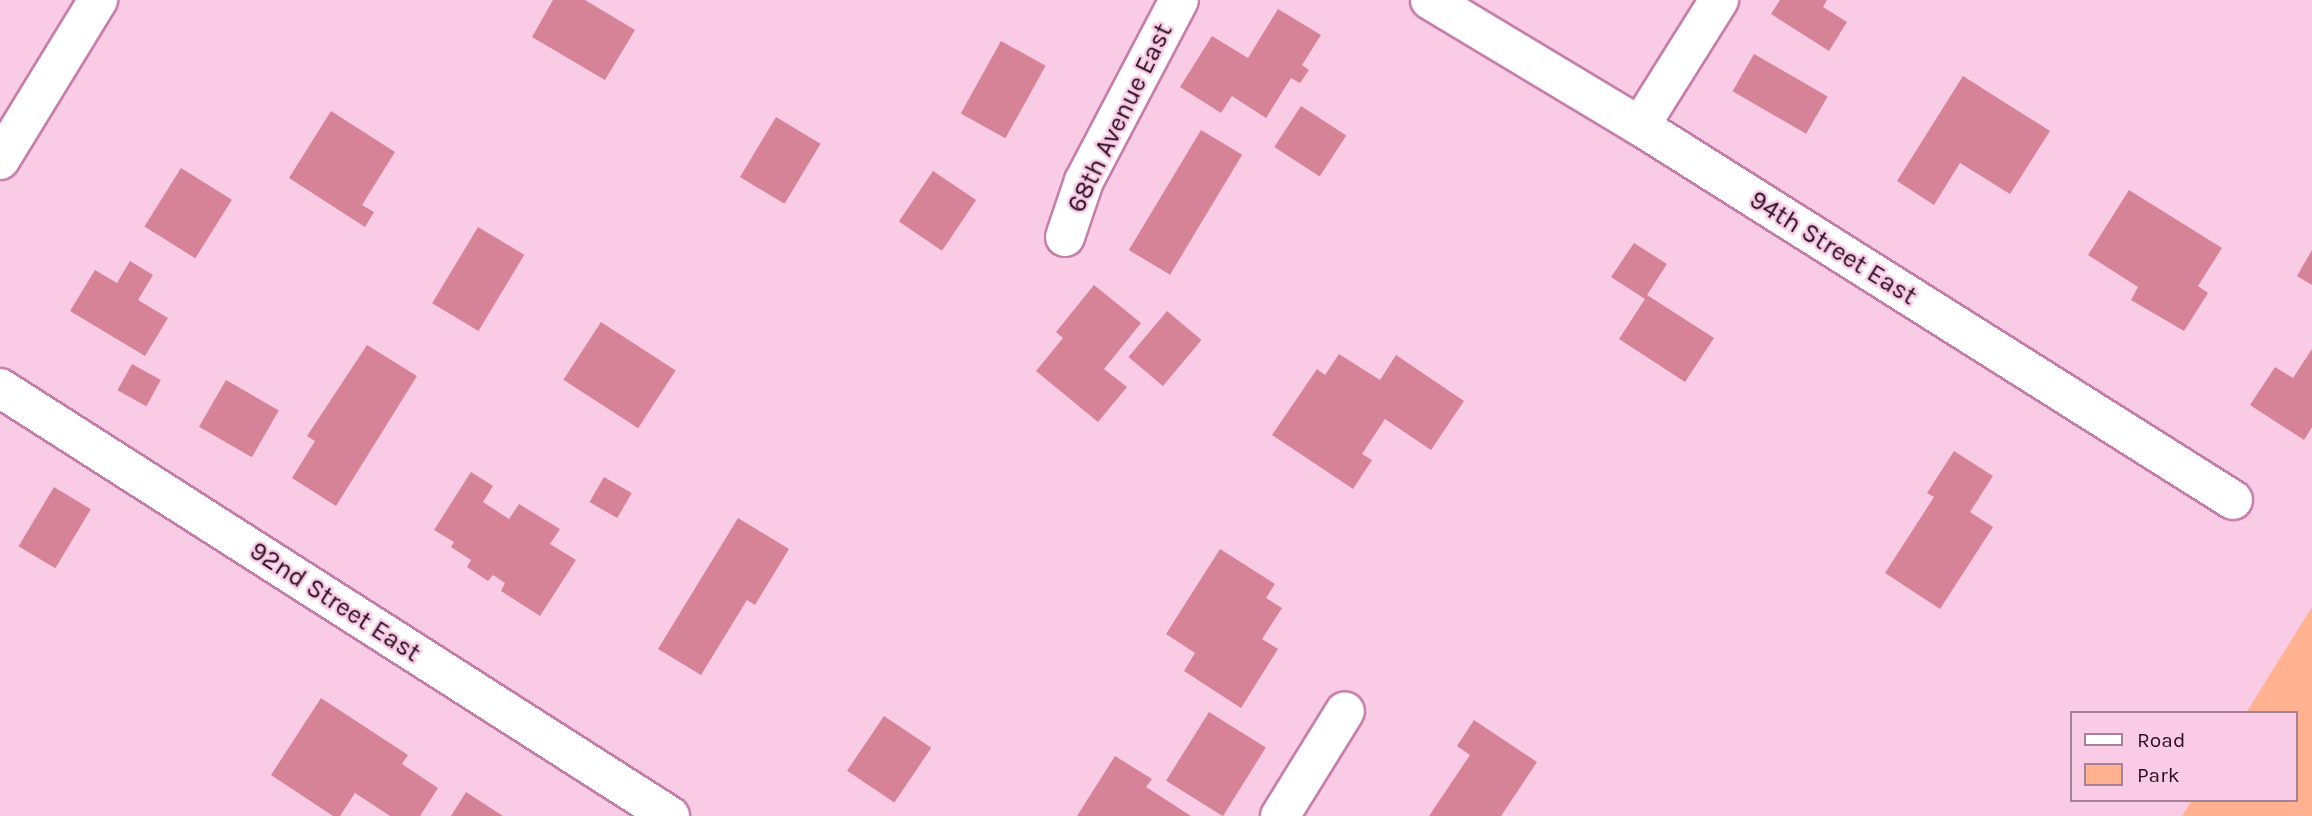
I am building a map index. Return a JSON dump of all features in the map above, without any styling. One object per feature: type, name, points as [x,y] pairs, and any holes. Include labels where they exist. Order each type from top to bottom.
[{"type":"street","points":[[0,160],[98,0]]},
{"type":"street","name":"68th Avenue East","points":[[1065,237],[1084,181],[1179,0]]},
{"type":"street","name":"94th Street East","points":[[1430,0],[1640,126],[2232,500]]},
{"type":"street","points":[[1640,126],[1719,0]]},
{"type":"street","name":"92nd Street East","points":[[0,388],[670,816]]},
{"type":"street","points":[[1280,816],[1345,710]]},
{"type":"green space","points":[[2312,607],[2312,816],[2182,816],[2191,802],[2298,802],[2298,711],[2247,711]]},
{"type":"building","points":[[553,0],[585,0],[635,30],[605,80],[532,37]]},
{"type":"building","points":[[1780,0],[1827,0],[1823,7],[1847,22],[1829,51],[1771,14]]},
{"type":"building","points":[[1278,9],[1321,35],[1302,65],[1309,70],[1300,83],[1291,78],[1266,118],[1232,96],[1221,113],[1180,87],[1212,36],[1248,58]]},
{"type":"building","points":[[1001,41],[1046,66],[1005,138],[961,114]]},
{"type":"building","points":[[1754,54],[1828,96],[1806,134],[1732,91]]},
{"type":"building","points":[[1963,76],[2050,131],[2010,194],[1960,163],[1934,205],[1897,181]]},
{"type":"building","points":[[1301,106],[1346,135],[1320,177],[1274,147]]},
{"type":"building","points":[[331,111],[395,152],[362,205],[374,212],[365,227],[289,178]]},
{"type":"building","points":[[776,117],[821,144],[785,204],[740,177]]},
{"type":"building","points":[[1201,130],[1242,155],[1170,275],[1129,250]]},
{"type":"building","points":[[181,168],[232,200],[195,258],[144,227]]},
{"type":"building","points":[[933,171],[976,200],[942,251],[899,222]]},
{"type":"building","points":[[2129,190],[2222,248],[2198,286],[2208,293],[2184,331],[2131,300],[2138,287],[2088,255]]},
{"type":"building","points":[[478,227],[524,255],[478,331],[432,303]]},
{"type":"building","points":[[1634,243],[1667,264],[1647,295],[1714,338],[1685,382],[1619,339],[1645,299],[1611,277]]},
{"type":"building","points":[[2312,250],[2312,285],[2297,276]]},
{"type":"building","points":[[130,261],[153,275],[138,300],[168,318],[145,356],[70,311],[95,270],[117,283]]},
{"type":"building","points":[[1094,285],[1141,323],[1104,369],[1127,387],[1098,422],[1036,371],[1063,338],[1056,332]]},
{"type":"building","points":[[1167,311],[1201,340],[1163,386],[1128,357]]},
{"type":"building","points":[[601,322],[676,370],[638,428],[563,380]]},
{"type":"building","points":[[367,345],[417,376],[336,506],[292,478],[315,441],[307,436]]},
{"type":"building","points":[[2312,349],[2312,427],[2304,440],[2250,405],[2275,367],[2293,378]]},
{"type":"building","points":[[1339,354],[1380,380],[1396,355],[1464,401],[1431,450],[1385,419],[1362,454],[1372,460],[1353,489],[1272,435],[1317,369],[1325,375]]},
{"type":"building","points":[[132,364],[161,380],[146,406],[117,390]]},
{"type":"building","points":[[226,380],[279,410],[252,457],[199,427]]},
{"type":"building","points":[[1954,451],[1993,476],[1970,512],[1993,527],[1940,609],[1885,573],[1934,497],[1927,493]]},
{"type":"building","points":[[471,472],[493,486],[483,502],[509,519],[519,504],[560,529],[550,544],[576,560],[540,616],[501,591],[505,583],[493,575],[488,581],[467,567],[471,560],[451,547],[454,542],[434,530]]},
{"type":"building","points":[[604,477],[632,493],[617,518],[590,502]]},
{"type":"building","points":[[54,487],[91,509],[55,568],[18,546]]},
{"type":"building","points":[[738,518],[789,549],[755,605],[747,600],[701,675],[658,649]]},
{"type":"building","points":[[1220,549],[1275,584],[1266,598],[1282,608],[1262,639],[1278,649],[1241,708],[1184,671],[1195,653],[1166,634]]},
{"type":"building","points":[[321,698],[408,755],[402,764],[438,788],[420,816],[390,816],[355,793],[340,816],[333,816],[271,775]]},
{"type":"building","points":[[1209,712],[1266,748],[1223,816],[1166,781]]},
{"type":"building","points":[[884,716],[931,748],[894,803],[847,771]]},
{"type":"building","points":[[1474,720],[1537,762],[1501,816],[1429,816],[1470,755],[1457,746]]},
{"type":"building","points":[[1115,756],[1152,779],[1146,787],[1191,816],[1077,816]]},
{"type":"building","points":[[466,792],[503,816],[451,816]]}]
